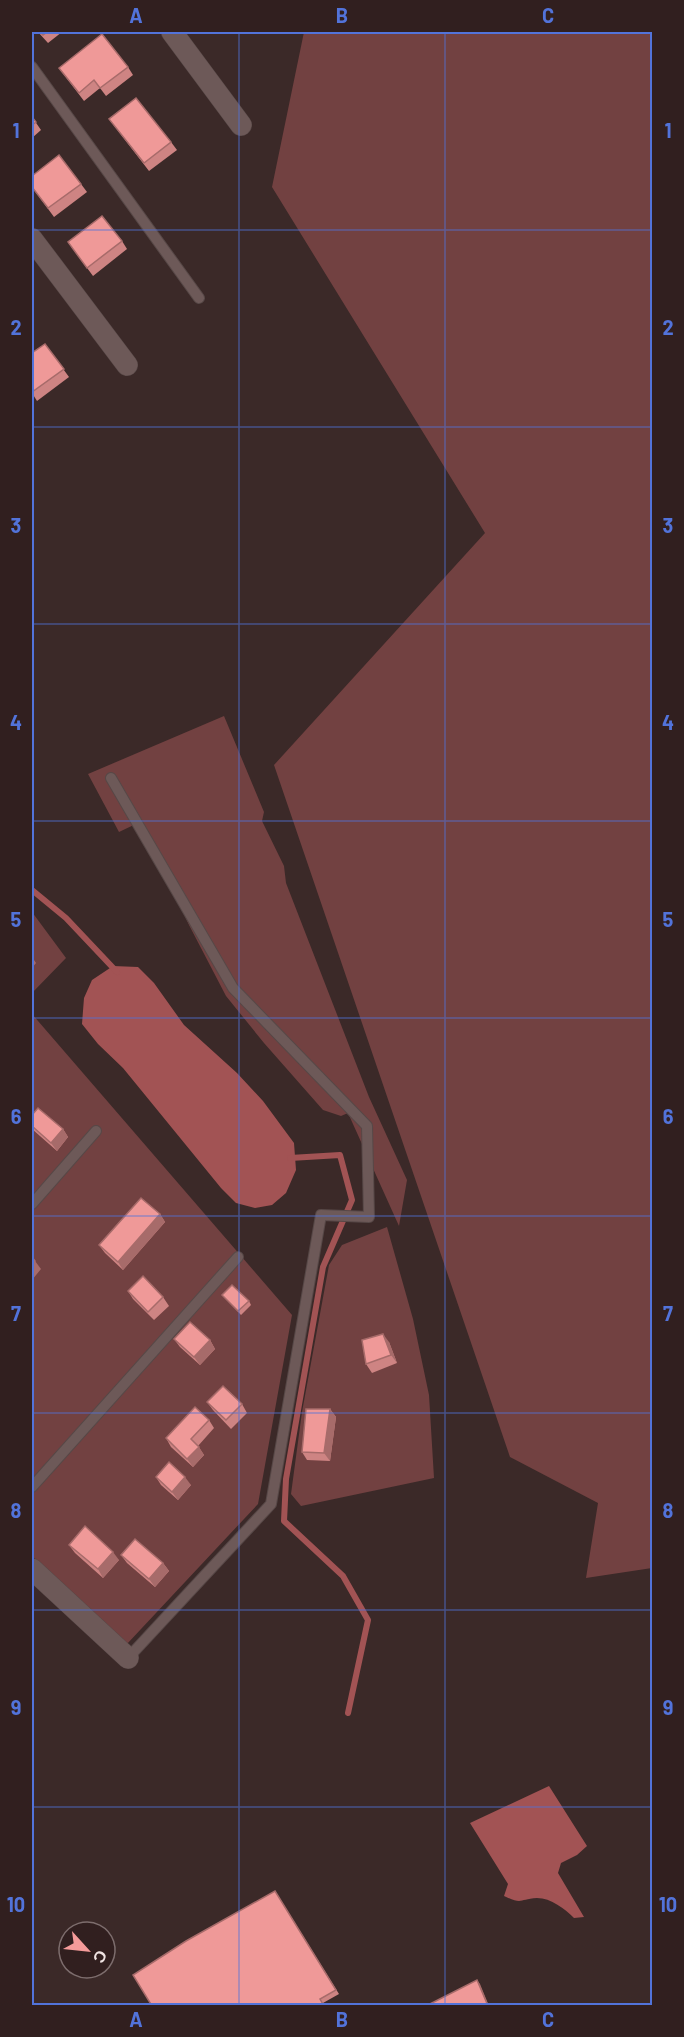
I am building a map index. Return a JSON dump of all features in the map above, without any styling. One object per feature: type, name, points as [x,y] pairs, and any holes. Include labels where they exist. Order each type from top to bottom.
[{"type":"street","points":[[172,32],[242,125]]},
{"type":"street","points":[[32,239],[127,365]]},
{"type":"street","points":[[32,1569],[128,1658]]},
{"type":"lane","points":[[32,67],[199,298]]},
{"type":"lane","points":[[111,778],[234,988],[367,1126],[369,1217],[321,1215],[271,1504],[128,1658]]},
{"type":"lane","points":[[32,1204],[96,1131]]},
{"type":"lane","points":[[32,1487],[238,1257]]},
{"type":"shaded area","points":[[304,32],[652,32],[652,1568],[586,1578],[598,1503],[510,1457],[274,765],[485,533],[272,187]]},
{"type":"shaded area","points":[[224,716],[264,812],[262,821],[284,866],[286,883],[369,1097],[407,1180],[399,1226],[348,1113],[341,1116],[323,1110],[226,996],[140,822],[119,832],[88,774]]},
{"type":"shaded area","points":[[32,912],[66,958],[32,993]]},
{"type":"shaded area","points":[[113,966],[138,967],[154,983],[184,1025],[237,1073],[263,1101],[294,1143],[296,1170],[286,1193],[272,1205],[255,1208],[236,1203],[221,1188],[123,1068],[98,1044],[82,1024],[84,998],[92,980]]},
{"type":"shaded area","points":[[32,1014],[292,1315],[258,1504],[127,1644],[32,1556]]},
{"type":"shaded area","points":[[387,1227],[413,1319],[429,1395],[434,1478],[301,1506],[291,1494],[302,1412],[329,1265],[342,1245]]},
{"type":"shaded area","points":[[549,1786],[587,1846],[577,1855],[561,1863],[558,1873],[584,1917],[574,1918],[557,1905],[542,1898],[518,1901],[504,1896],[508,1884],[470,1823]]},
{"type":"building","points":[[102,34],[128,67],[100,88],[94,80],[79,93],[59,68]]},
{"type":"building","points":[[136,98],[171,142],[144,163],[109,119]]},
{"type":"building","points":[[59,155],[81,184],[48,208],[32,187],[32,176]]},
{"type":"building","points":[[102,216],[122,241],[87,268],[68,242]]},
{"type":"building","points":[[45,344],[64,369],[32,392],[32,353]]},
{"type":"building","points":[[38,1108],[63,1129],[51,1143],[32,1126],[32,1115]]},
{"type":"building","points":[[141,1198],[160,1214],[118,1262],[99,1245]]},
{"type":"building","points":[[143,1276],[163,1297],[148,1312],[128,1291]]},
{"type":"building","points":[[232,1285],[249,1301],[238,1311],[222,1295]]},
{"type":"building","points":[[190,1322],[210,1340],[194,1357],[174,1339]]},
{"type":"building","points":[[383,1334],[391,1355],[366,1364],[362,1340]]},
{"type":"building","points":[[223,1386],[242,1404],[226,1420],[207,1402]]},
{"type":"building","points":[[195,1407],[209,1420],[191,1439],[199,1447],[187,1459],[166,1438]]},
{"type":"building","points":[[306,1409],[330,1409],[324,1453],[302,1452]]},
{"type":"building","points":[[169,1462],[185,1477],[172,1492],[156,1477]]},
{"type":"building","points":[[85,1526],[113,1552],[98,1569],[69,1545]]},
{"type":"building","points":[[135,1539],[163,1563],[149,1579],[121,1555]]},
{"type":"building","points":[[275,1891],[336,1990],[320,1999],[324,2006],[152,2006],[133,1975],[186,1941]]},
{"type":"building","points":[[477,1980],[488,2006],[426,2006]]},
{"type":"waterway","points":[[32,890],[66,918],[117,972]]},
{"type":"waterway","points":[[290,1158],[340,1155],[352,1200],[323,1267],[286,1479],[284,1521],[343,1576],[368,1620],[348,1713]]}]
